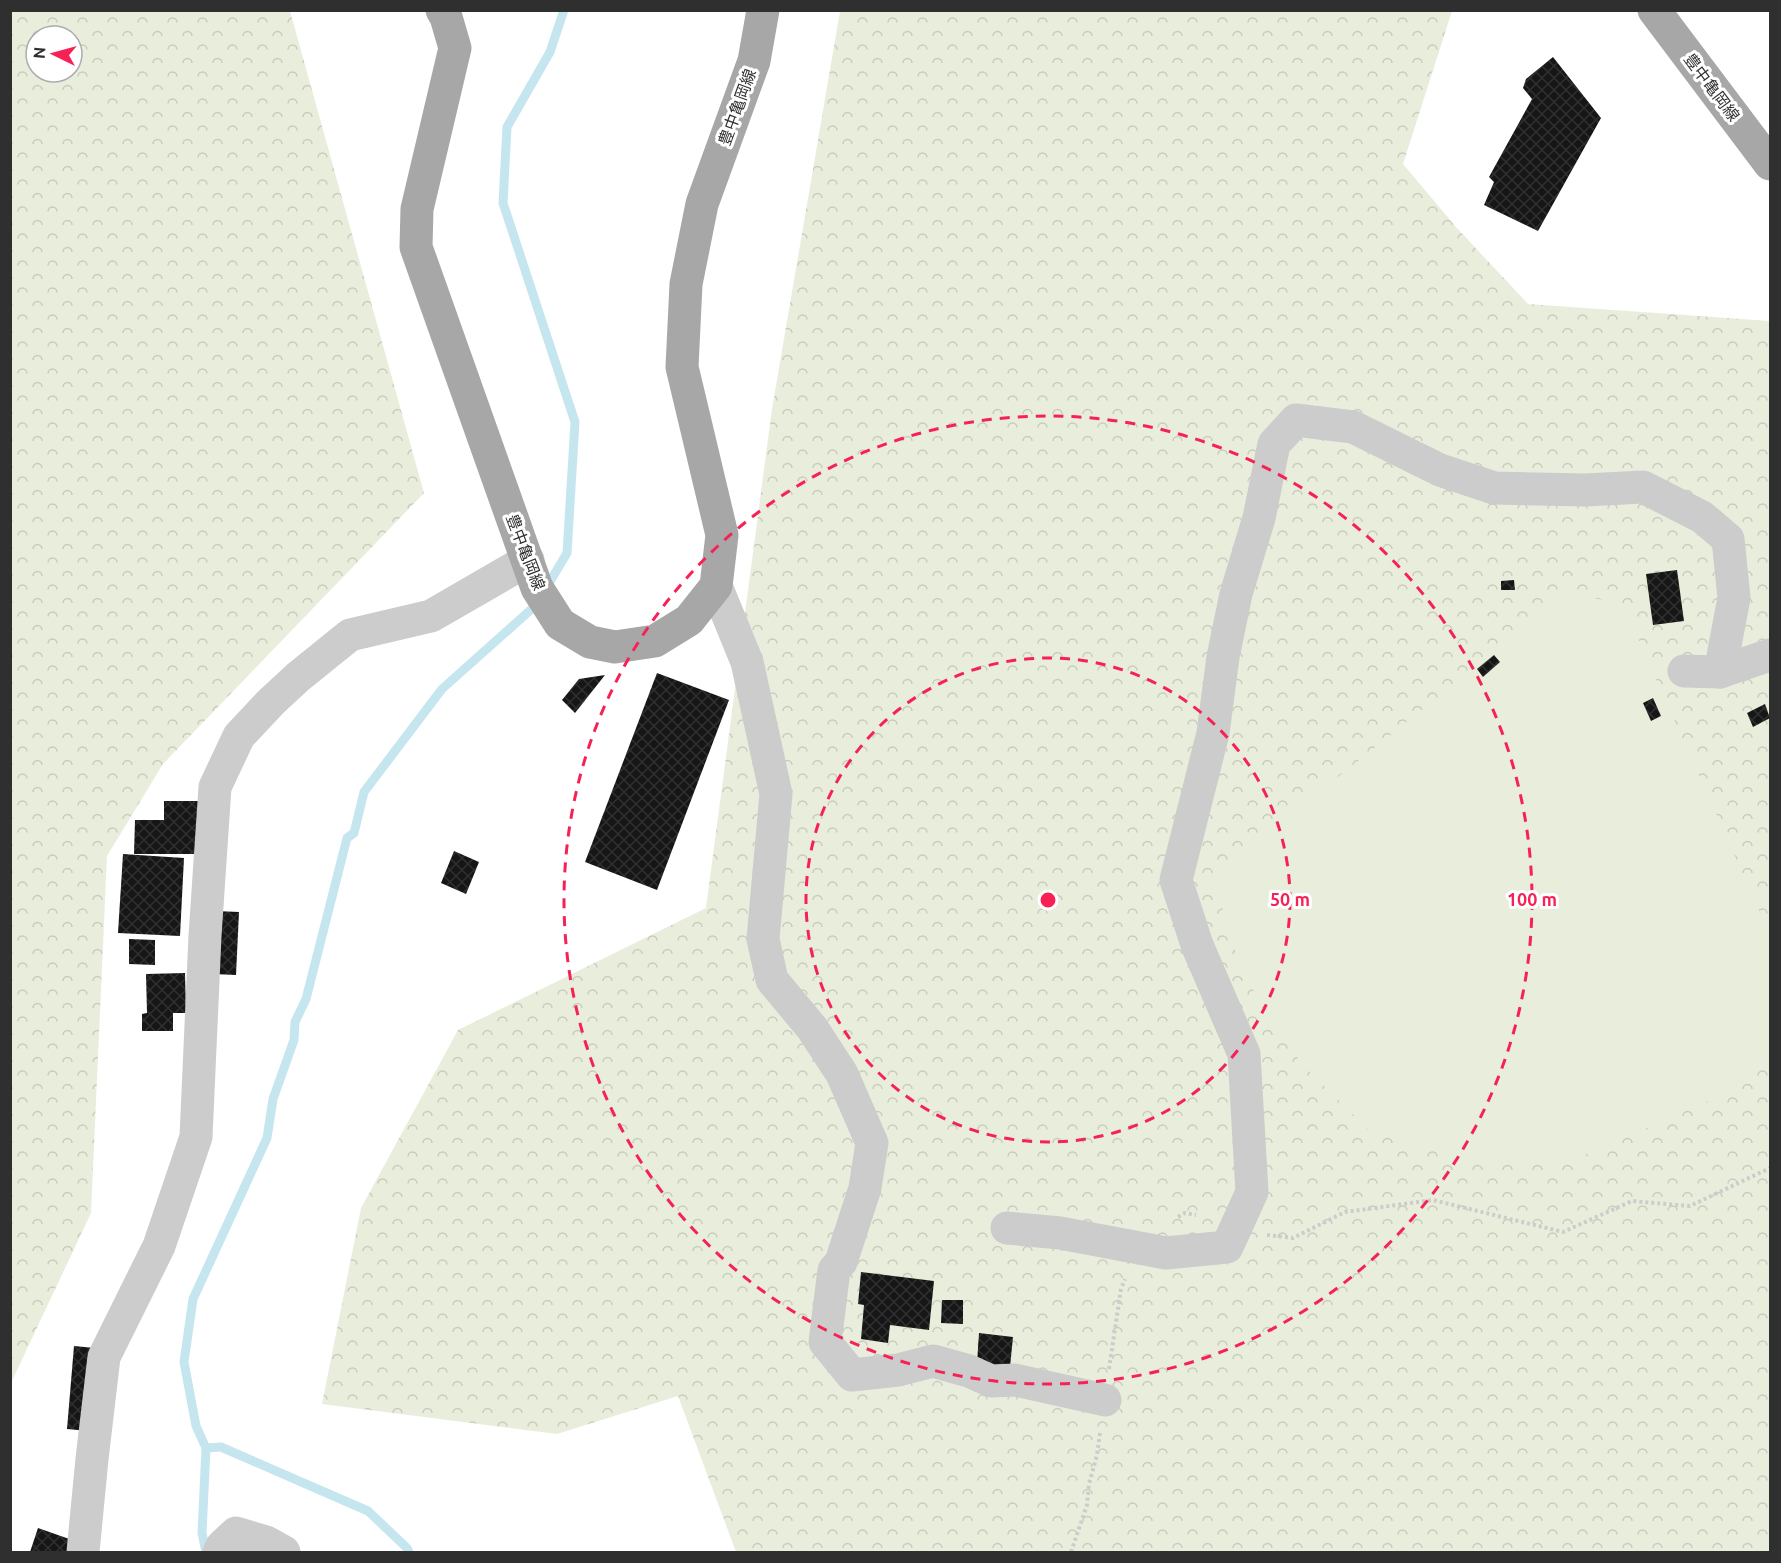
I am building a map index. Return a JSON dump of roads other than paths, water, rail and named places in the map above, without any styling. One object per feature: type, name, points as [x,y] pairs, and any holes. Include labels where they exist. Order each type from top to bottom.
[{"type":"main road","name":"豊中亀岡線","points":[[442,10],[455,48],[417,208],[416,247],[533,574],[560,624],[590,642],[615,647],[655,641],[688,620],[716,586],[722,535],[682,366],[686,284],[702,204],[754,62],[763,10]]},
{"type":"main road","name":"豊中亀岡線","points":[[1654,10],[1770,164]]},
{"type":"street","points":[[1007,1228],[1060,1233],[1166,1252],[1227,1247],[1252,1192],[1244,1054],[1197,945],[1176,880],[1213,733],[1223,657],[1236,594],[1259,518],[1274,444],[1296,420],[1353,427],[1440,470],[1494,488],[1585,490],[1643,487],[1702,517],[1728,539],[1734,598],[1720,672]]},
{"type":"street","points":[[84,1552],[104,1358],[159,1246],[196,1137],[205,936],[215,786],[239,736],[298,677],[350,635],[431,616],[533,574]]},
{"type":"street","points":[[716,586],[747,662],[776,794],[763,939],[772,980],[812,1028],[842,1074],[872,1143],[865,1188],[841,1262],[834,1270],[825,1342],[852,1375],[898,1370],[933,1361],[969,1371],[991,1381],[1015,1380],[1105,1400]]},
{"type":"street","points":[[1684,671],[1720,672],[1770,655]]},
{"type":"street","points":[[219,1552],[236,1533],[266,1542],[284,1552]]},
{"type":"waterway","points":[[545,590],[567,553],[575,422],[503,203],[507,127],[550,52],[564,10]]},
{"type":"waterway","points":[[206,1552],[202,1533],[206,1448],[196,1426],[184,1362],[193,1299],[267,1138],[273,1099],[294,1040],[295,1022],[306,999],[347,838],[354,833],[364,792],[442,689],[538,601]]},
{"type":"waterway","points":[[206,1448],[221,1447],[368,1511],[409,1552]]}]
